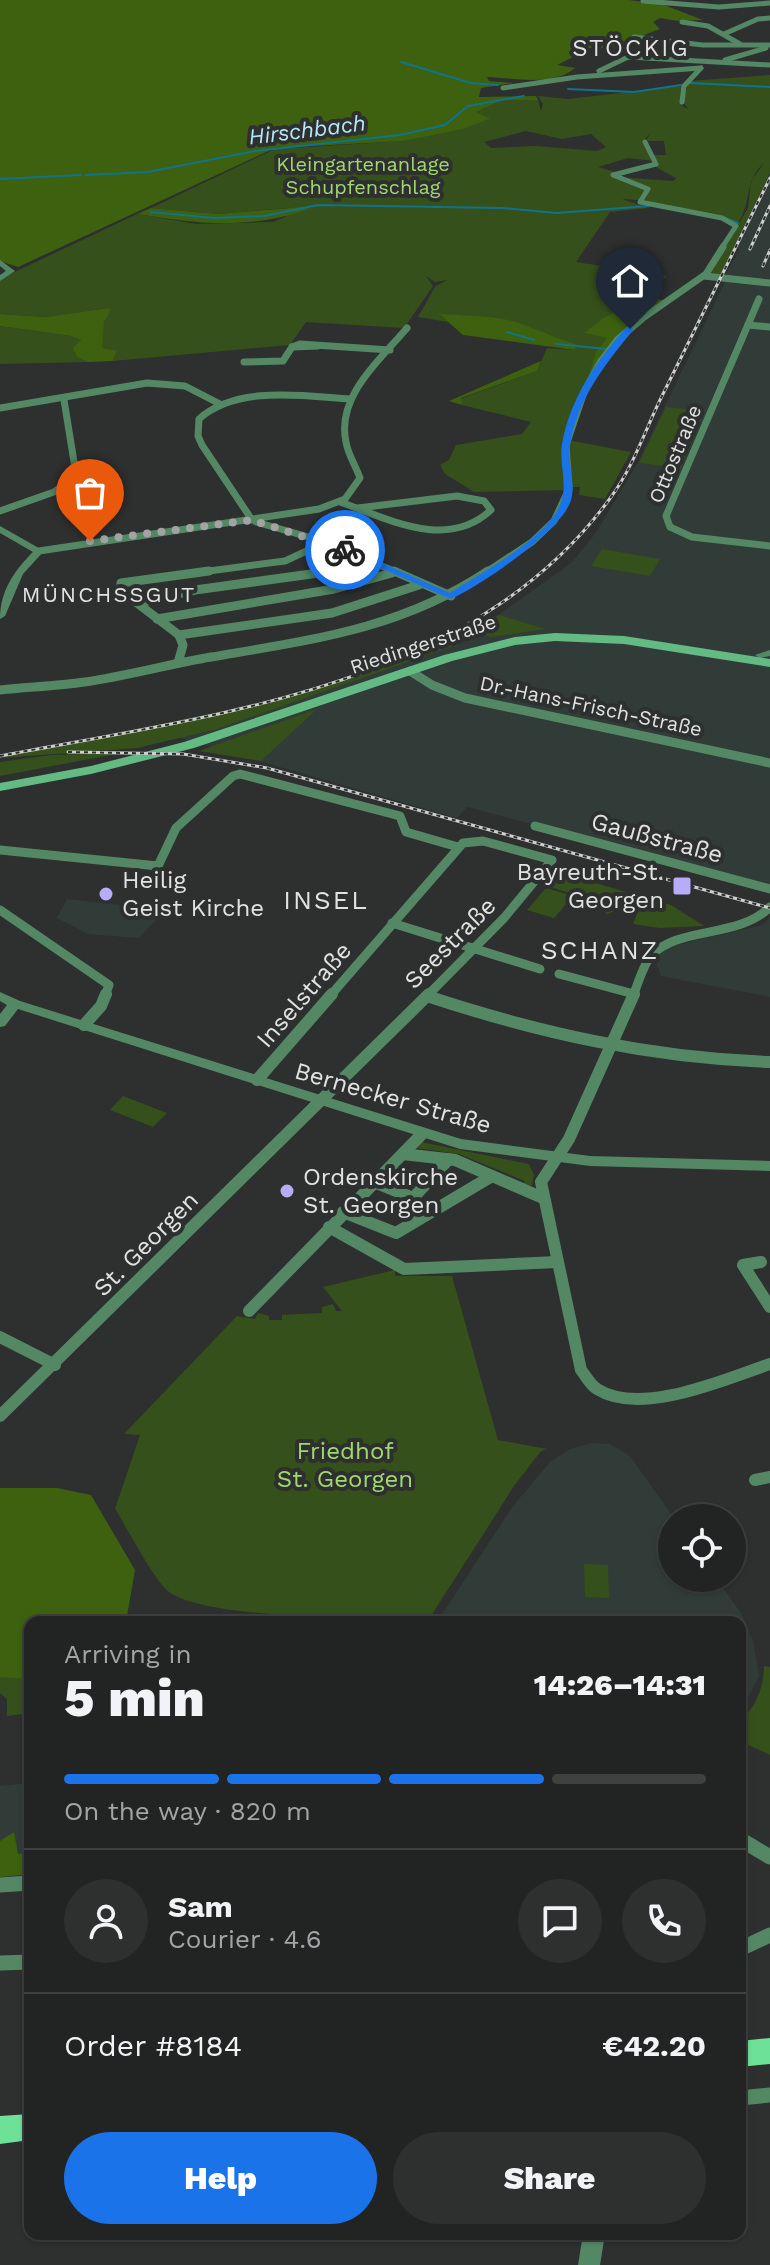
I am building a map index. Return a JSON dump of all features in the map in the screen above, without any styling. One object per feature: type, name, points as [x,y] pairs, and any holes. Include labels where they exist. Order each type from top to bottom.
[{"type":"main road","name":"Riedingerstraße","points":[[329,699],[444,654],[512,636],[585,632],[767,657]]},
{"type":"main road","name":"Riedingerstraße","points":[[0,787],[119,763],[255,724],[472,650],[526,639],[573,637],[640,642],[767,657]]},
{"type":"main road","points":[[671,647],[692,645]]},
{"type":"main road","points":[[0,780],[88,765],[255,724]]},
{"type":"main road","points":[[0,793],[152,762],[220,741],[255,724]]},
{"type":"main road","points":[[746,2053],[770,2051]]},
{"type":"main road","points":[[0,2130],[24,2128]]},
{"type":"street","points":[[643,1],[719,7],[770,3]]},
{"type":"street","points":[[724,34],[770,18]]},
{"type":"street","points":[[682,22],[708,26],[740,45]]},
{"type":"street","points":[[634,37],[703,45],[770,46]]},
{"type":"street","points":[[503,88],[593,76],[701,68],[770,46]]},
{"type":"street","points":[[593,76],[628,57],[770,65]]},
{"type":"street","points":[[682,102],[684,86],[701,68]]},
{"type":"street","points":[[0,690],[86,682],[349,634],[451,596],[546,531],[561,512],[569,489],[566,445],[584,392],[601,361],[617,340],[643,318],[704,276],[715,264],[736,225],[722,218],[640,202],[649,193],[647,187],[613,175],[656,164],[645,142]]},
{"type":"street","points":[[0,262],[11,269],[0,279]]},
{"type":"street","points":[[704,276],[770,283]]},
{"type":"street","name":"Ottostraße","points":[[759,299],[666,516],[670,527],[692,537],[770,546]]},
{"type":"street","points":[[748,325],[770,327]]},
{"type":"street","points":[[0,616],[4,595],[18,573],[39,551],[110,538],[315,511],[340,502],[356,491],[360,478],[344,438],[350,399],[407,328]]},
{"type":"street","points":[[244,362],[283,361],[292,347],[390,350]]},
{"type":"street","points":[[0,408],[155,383],[185,386],[220,404]]},
{"type":"street","points":[[350,399],[262,397],[220,404],[200,419],[198,435],[252,520],[326,542],[419,585],[451,596]]},
{"type":"street","points":[[0,511],[54,492],[73,478],[75,468],[64,400]]},
{"type":"street","points":[[340,502],[358,508],[420,528],[441,531],[484,518],[491,510],[488,503],[457,496],[358,508]]},
{"type":"street","points":[[0,529],[39,551]]},
{"type":"street","points":[[178,663],[183,645],[179,635],[120,590],[121,583],[285,561],[326,542]]},
{"type":"street","points":[[138,603],[183,591],[327,573],[367,560]]},
{"type":"street","points":[[157,619],[198,609],[330,592],[392,573]]},
{"type":"street","points":[[179,635],[348,608],[387,599],[419,585]]},
{"type":"street","name":"Dr.-Hans-Frisch-Straße","points":[[410,671],[432,685],[465,698],[770,763]]},
{"type":"street","points":[[0,850],[158,866],[176,828],[233,776],[240,774],[400,816],[406,832],[458,847]]},
{"type":"street","name":"Gaußstraße","points":[[535,826],[770,889]]},
{"type":"street","name":"Seestraße","points":[[321,1103],[553,863],[552,860],[483,841],[470,841],[458,847]]},
{"type":"street","name":"Inselstraße","points":[[257,1080],[458,847]]},
{"type":"street","points":[[770,908],[756,921],[680,938],[651,956],[569,1139],[541,1182],[584,1377],[600,1392],[636,1400],[770,1364]]},
{"type":"street","points":[[0,910],[109,985],[101,1006],[84,1025]]},
{"type":"street","points":[[392,923],[540,969]]},
{"type":"street","points":[[559,974],[634,994]]},
{"type":"street","name":"Bernecker Straße","points":[[0,996],[15,1004],[422,1134],[554,1158],[770,1166]]},
{"type":"street","points":[[427,996],[531,1029],[611,1045],[714,1059],[770,1062]]},
{"type":"street","points":[[0,1023],[15,1004]]},
{"type":"street","name":"St. Georgen","points":[[0,1416],[321,1103]]},
{"type":"street","points":[[249,1311],[422,1134]]},
{"type":"street","points":[[403,1154],[449,1159],[543,1198]]},
{"type":"street","points":[[374,1182],[413,1198],[449,1159]]},
{"type":"street","points":[[343,1212],[396,1233],[492,1176]]},
{"type":"street","points":[[329,1227],[390,1264],[404,1269],[557,1262]]},
{"type":"street","points":[[761,1262],[743,1265],[770,1307]]},
{"type":"street","points":[[0,1337],[55,1365]]},
{"type":"street","points":[[755,1480],[770,1477]]},
{"type":"street","points":[[746,1843],[770,1857]]},
{"type":"street","points":[[0,1885],[24,1883]]},
{"type":"street","points":[[746,1946],[770,1935]]},
{"type":"street","points":[[0,1963],[24,1962]]},
{"type":"street","points":[[746,2097],[770,2095]]},
{"type":"street","points":[[589,2265],[593,2240]]},
{"type":"shaded area","points":[[770,174],[770,282],[724,277],[740,249],[733,248]]},
{"type":"shaded area","points":[[726,280],[770,285],[770,886],[467,807],[457,818],[179,738],[381,669],[498,615],[571,563],[595,534],[637,464]]},
{"type":"shaded area","points":[[67,899],[166,910],[139,938],[88,934],[57,918]]},
{"type":"shaded area","points":[[770,917],[770,997],[661,976],[655,958],[671,946],[763,925]]},
{"type":"shaded area","points":[[592,1443],[610,1444],[630,1456],[664,1504],[658,1504],[658,1592],[726,1592],[742,1616],[441,1616],[513,1506],[550,1462],[570,1449]]},
{"type":"shaded area","points":[[746,1625],[753,1641],[759,1676],[746,1702]]},
{"type":"shaded area","points":[[24,1784],[24,1880],[0,1882],[0,1786]]},
{"type":"green space","points":[[0,0],[629,0],[664,5],[703,20],[660,18],[653,22],[660,29],[610,48],[591,48],[557,65],[575,68],[555,78],[487,77],[489,81],[514,83],[481,88],[479,97],[536,96],[538,100],[503,100],[476,112],[490,119],[462,129],[404,141],[275,148],[18,267],[0,261]]},
{"type":"green space","name":"Kleingartenanlage Schupfenschlag","points":[[770,75],[770,173],[720,276],[709,274],[748,208],[751,184],[738,223],[644,200],[649,189],[639,200],[622,199],[648,208],[610,212],[576,262],[667,276],[643,297],[585,333],[608,338],[568,440],[631,452],[605,499],[579,495],[580,487],[570,487],[569,490],[474,492],[445,474],[440,465],[449,460],[456,445],[522,434],[531,422],[462,405],[460,399],[537,371],[547,348],[575,350],[577,344],[546,337],[523,325],[440,315],[448,322],[418,317],[435,287],[447,280],[435,282],[426,276],[433,286],[404,328],[306,322],[290,345],[113,361],[117,352],[102,348],[100,338],[108,308],[47,317],[0,314],[0,279],[137,214],[196,224],[273,222],[287,216],[287,208],[218,214],[151,208],[275,149],[404,141],[488,120],[476,112],[503,100],[538,100],[541,111],[543,104],[538,96],[568,99],[682,86],[682,106],[688,109],[683,102],[689,81]],"holes":[[[526,131],[562,139],[591,134],[606,147],[597,151],[536,146],[491,148],[484,142]],[[651,132],[646,141],[664,141],[666,155],[653,155],[658,162],[654,166],[676,178],[674,181],[615,177],[615,172],[598,167],[628,158],[655,161],[644,141]]]},
{"type":"green space","points":[[151,208],[218,214],[309,209],[265,220],[223,223],[137,214]]},
{"type":"green space","points":[[643,297],[668,301],[617,340],[584,392],[596,352],[607,338],[584,333]]},
{"type":"green space","points":[[111,310],[104,322],[102,348],[117,351],[113,361],[87,362],[77,357],[73,348],[81,340],[71,336],[0,326],[0,314],[46,317]]},
{"type":"green space","points":[[439,314],[512,321],[577,344],[575,350],[463,335]]},
{"type":"green space","points":[[0,326],[81,340],[77,357],[87,362],[0,364]]},
{"type":"green space","points":[[541,361],[537,371],[461,398],[462,405],[449,401]]},
{"type":"green space","points":[[666,407],[702,411],[681,468],[639,463]]},
{"type":"green space","points":[[602,549],[660,559],[650,576],[591,566]]},
{"type":"green space","points":[[499,615],[546,629],[490,637],[481,632],[492,626],[487,622]]},
{"type":"green space","points":[[447,640],[459,644],[217,729],[137,748],[0,758],[266,702],[367,672]]},
{"type":"green space","points":[[317,709],[261,761],[199,751]]},
{"type":"green space","points":[[121,753],[0,776],[0,762],[51,755]]},
{"type":"green space","points":[[561,873],[671,905],[704,926],[660,928],[633,924],[637,914],[620,909],[607,914],[597,902],[548,886]]},
{"type":"green space","points":[[546,888],[573,896],[554,918],[527,910]]},
{"type":"green space","points":[[123,1096],[167,1113],[153,1127],[110,1110]]},
{"type":"green space","points":[[421,1142],[529,1164],[534,1175],[532,1185],[521,1186],[525,1181],[459,1154],[416,1148]]},
{"type":"green space","name":"Friedhof St. Georgen","points":[[395,1270],[395,1276],[452,1276],[498,1440],[547,1449],[541,1451],[514,1486],[431,1616],[286,1615],[214,1607],[186,1600],[168,1591],[162,1584],[115,1509],[140,1435],[124,1434],[237,1316],[255,1319],[258,1313],[269,1316],[269,1320],[282,1320],[282,1315],[322,1313],[322,1307],[333,1304],[336,1311],[342,1311],[323,1287]]},
{"type":"green space","points":[[0,1488],[57,1488],[91,1495],[135,1570],[127,1616],[24,1616],[24,1679],[0,1677]]},
{"type":"green space","points":[[584,1564],[608,1565],[609,1598],[585,1597]]},
{"type":"green space","points":[[764,1666],[770,1667],[770,1755],[746,1744],[746,1715],[758,1696]]},
{"type":"green space","points":[[0,1677],[24,1677],[24,1714],[7,1716],[7,1699],[0,1693]]},
{"type":"green space","points":[[14,1832],[18,1854],[24,1853],[24,1875],[0,1877],[0,1841]]},
{"type":"waterway","points":[[401,62],[471,83],[498,85]]},
{"type":"waterway","name":"Hirschbach","points":[[691,83],[770,87]]},
{"type":"waterway","name":"Hirschbach","points":[[568,89],[634,92],[681,85]]},
{"type":"waterway","name":"Hirschbach","points":[[86,175],[148,172],[255,151],[400,135],[445,125],[468,106],[524,96]]},
{"type":"waterway","name":"Hirschbach","points":[[0,179],[81,175]]},
{"type":"waterway","points":[[151,212],[214,218],[264,216],[318,205],[502,208],[557,213],[649,206]]},
{"type":"waterway","points":[[723,217],[738,223]]},
{"type":"waterway","points":[[507,332],[534,340]]},
{"type":"waterway","points":[[556,344],[607,349]]},
{"type":"railway","points":[[0,756],[166,725],[251,706],[334,682],[414,652],[488,612],[554,561],[619,486],[770,178]]},
{"type":"railway","points":[[750,249],[770,206]]},
{"type":"railway","points":[[763,266],[770,250]]},
{"type":"railway","points":[[68,752],[183,754],[267,768],[770,908]]},
{"type":"way so far","points":[[90,541],[252,520],[345,550]]},
{"type":"place","name":"Bayreuth-St. Georgen","points":[[682,886]]},
{"type":"place","name":"Heilig Geist Kirche","points":[[106,894]]},
{"type":"place","name":"Ordenskirche St. Georgen","points":[[287,1191]]},
{"type":"district","name":"STÖCKIG","points":[[631,48]]},
{"type":"district","name":"MÜNCHSSGUT","points":[[109,594]]},
{"type":"district","name":"INSEL","points":[[326,900]]},
{"type":"district","name":"SCHANZ","points":[[600,950]]},
{"type":"route","points":[[345,550],[419,585],[451,596],[532,542],[546,531],[567,500],[566,445],[584,392],[601,361],[630,329]]}]
